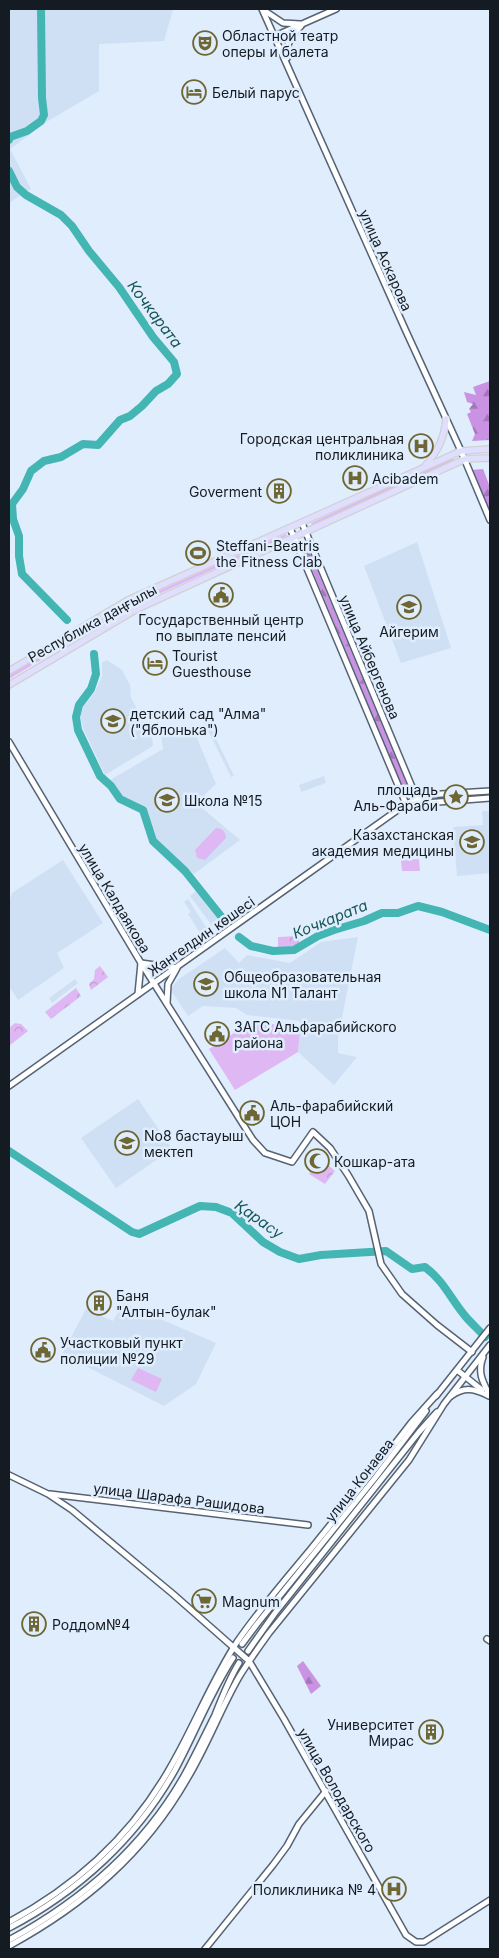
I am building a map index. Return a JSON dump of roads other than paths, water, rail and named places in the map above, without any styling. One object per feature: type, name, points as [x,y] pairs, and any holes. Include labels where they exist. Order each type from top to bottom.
[{"type":"main road","points":[[263,9],[283,23],[303,24]]},
{"type":"main road","name":"улица Аскарова","points":[[263,9],[461,451],[490,520]]},
{"type":"main road","points":[[275,36],[336,9]]},
{"type":"main road","points":[[287,63],[286,46],[289,39],[303,24]]},
{"type":"main road","points":[[424,468],[442,444],[446,419]]},
{"type":"main road","name":"Республика даңғылы","points":[[9,671],[130,599],[461,451],[490,449]]},
{"type":"main road","name":"Республика даңғылы","points":[[10,684],[137,609],[464,459],[490,458]]},
{"type":"main road","name":"улица Айбергенова","points":[[302,523],[416,799]]},
{"type":"main road","name":"улица Айбергенова","points":[[290,528],[406,804]]},
{"type":"main road","name":"улица Калдаякова","points":[[9,742],[141,963],[253,1140],[265,1153],[292,1162],[313,1132],[326,1143],[369,1211],[381,1264],[402,1294],[437,1325],[472,1352]]},
{"type":"main road","points":[[406,804],[425,795],[490,791]]},
{"type":"main road","points":[[416,799],[425,803],[490,798]]},
{"type":"main road","name":"Жангелдин көшесі","points":[[9,1086],[406,804]]},
{"type":"main road","points":[[138,995],[141,963],[177,968],[168,984],[167,1003]]},
{"type":"main road","name":"улица Конаева","points":[[242,1644],[401,1444],[437,1394],[490,1328]]},
{"type":"main road","name":"улица Конаева","points":[[248,1651],[275,1613],[490,1345]]},
{"type":"main road","points":[[485,1352],[479,1372],[490,1397]]},
{"type":"main road","points":[[457,1370],[490,1397]]},
{"type":"main road","points":[[445,1402],[456,1392],[470,1389],[490,1397]]},
{"type":"main road","points":[[9,1922],[46,1901],[69,1885],[93,1864],[132,1824],[170,1769],[216,1678],[252,1620],[411,1423],[437,1394]]},
{"type":"main road","name":"улица Конаева","points":[[9,1946],[57,1918],[81,1901],[114,1873],[148,1837],[168,1811],[188,1779],[230,1694],[249,1661],[269,1633],[409,1460],[445,1402]]},
{"type":"main road","name":"улица Шарафа Рашидова","points":[[9,1475],[48,1494],[120,1549],[234,1647]]},
{"type":"main road","name":"улица Шарафа Рашидова","points":[[48,1494],[308,1525]]},
{"type":"main road","name":"улица Володарского","points":[[234,1647],[249,1661],[326,1791],[406,1935],[416,1942],[424,1942],[490,1900]]},
{"type":"main road","points":[[9,1928],[72,1888],[97,1868],[136,1827],[155,1802],[174,1771],[233,1658]]},
{"type":"main road","points":[[9,1940],[54,1914],[78,1897],[104,1876],[144,1834],[164,1808],[183,1776],[239,1663]]},
{"type":"main road","points":[[205,1949],[273,1865],[287,1846],[299,1824],[326,1791]]},
{"type":"waterway","name":"Кочкарата","points":[[9,140],[10,137],[27,131],[41,121],[44,115],[42,98],[41,9]]},
{"type":"waterway","name":"Кочкарата","points":[[9,171],[17,187],[26,195],[61,215],[72,226],[89,251],[119,287],[153,337],[174,362],[177,374],[130,416],[120,420],[98,445],[83,444],[61,457],[44,461],[31,471],[23,489],[12,504],[13,519],[19,536],[19,556],[22,574],[67,620]]},
{"type":"waterway","name":"Кочкарата","points":[[94,654],[96,674],[91,689],[79,705],[76,717],[78,730],[100,776],[111,786],[120,799],[143,810],[153,841],[185,871],[224,920]]},
{"type":"waterway","name":"Кочкарата","points":[[239,937],[251,946],[273,951],[294,950],[318,936],[334,930],[364,921],[382,913],[398,913],[418,906],[442,912],[490,930]]},
{"type":"waterway","name":"Қарасу","points":[[9,1151],[132,1232],[139,1234],[200,1206],[216,1207],[232,1213],[263,1242],[280,1252],[299,1259],[321,1255],[386,1251],[412,1269],[425,1267],[432,1273],[466,1317],[485,1337]]},
{"type":"tunnel","points":[[233,1658],[242,1644]]},
{"type":"place","name":"Областной театр оперы и балета","points":[[205,43]]},
{"type":"place","name":"Белый парус","points":[[194,92]]},
{"type":"place","name":"Городская центральная поликлиника","points":[[421,446]]},
{"type":"place","name":"Acibadem","points":[[355,478]]},
{"type":"place","name":"Goverment","points":[[279,491]]},
{"type":"place","name":"Steffani-Beatris the Fitness Clab","points":[[198,553]]},
{"type":"place","name":"Государственный центр по выплате пенсий","points":[[221,595]]},
{"type":"place","name":"Айгерим","points":[[409,607]]},
{"type":"place","name":"Tourist Guesthouse","points":[[155,663]]},
{"type":"place","name":"детский сад \"Алма\" (\"Яблонька\")","points":[[113,721]]},
{"type":"place","name":"площадь Аль-Фараби","points":[[456,797]]},
{"type":"place","name":"Школа №15","points":[[167,800]]},
{"type":"place","name":"Казахстанская академия медицины","points":[[472,842]]},
{"type":"place","name":"Общеобразовательная школа N1 Талант","points":[[206,984]]},
{"type":"place","name":"ЗАГС Альфарабийского района","points":[[217,1034]]},
{"type":"place","name":"Аль-фарабийский ЦОН","points":[[252,1113]]},
{"type":"place","name":"No8 бастауыш мектеп","points":[[127,1143]]},
{"type":"place","name":"Кошкар-ата","points":[[317,1161]]},
{"type":"place","name":"Баня \"Алтын-булак\"","points":[[99,1303]]},
{"type":"place","name":"Участковый пункт полиции №29","points":[[43,1350]]},
{"type":"place","name":"Magnum","points":[[204,1601]]},
{"type":"place","name":"Роддом№4","points":[[34,1624]]},
{"type":"place","name":"Университет Мирас","points":[[431,1732]]},
{"type":"place","name":"Поликлиника № 4","points":[[394,1889]]}]
